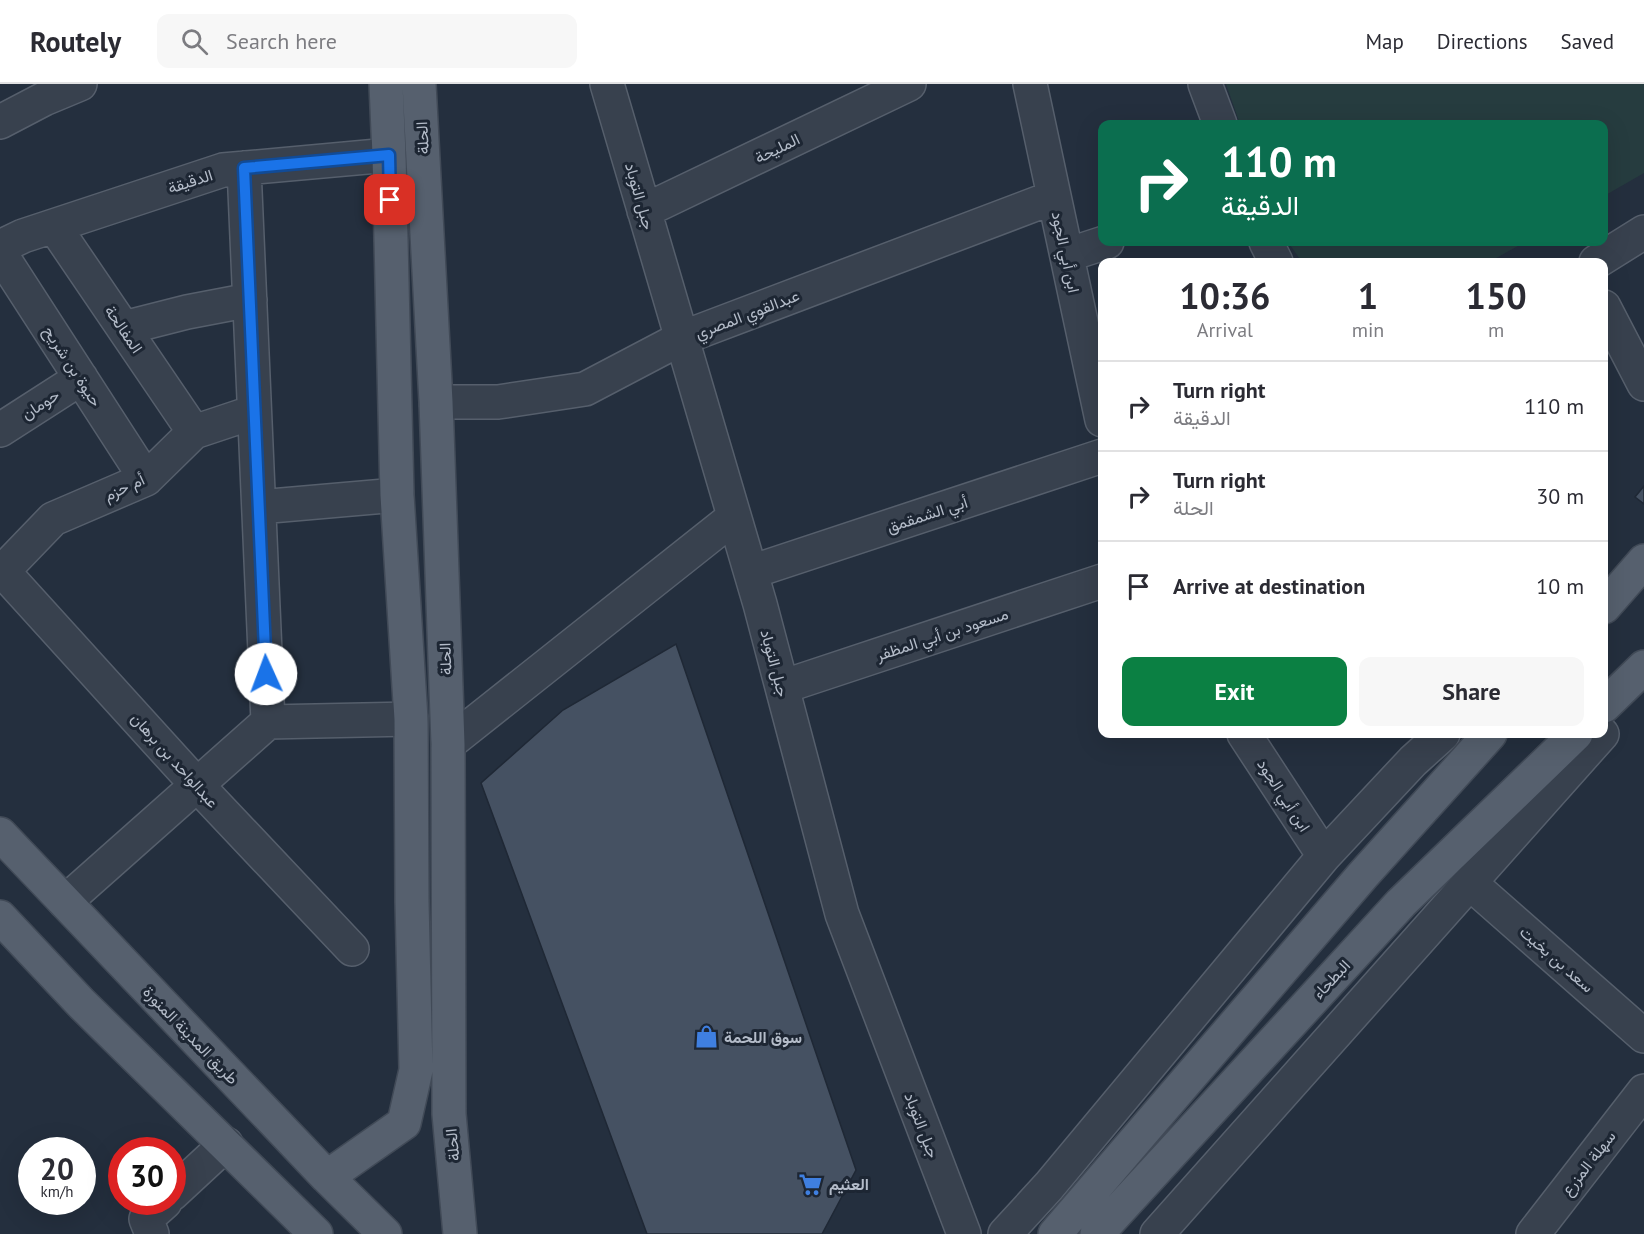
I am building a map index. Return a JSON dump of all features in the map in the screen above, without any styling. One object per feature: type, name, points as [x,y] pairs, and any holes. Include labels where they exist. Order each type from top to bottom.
[{"type":"main road","name":"الحلة","points":[[327,1177],[404,1123],[416,1070],[411,719],[397,495],[386,84]]},
{"type":"main road","name":"الحلة","points":[[419,84],[436,402],[448,744],[449,1114],[460,1234]]},
{"type":"main road","points":[[1608,601],[1625,580]]},
{"type":"main road","points":[[1608,702],[1644,667]]},
{"type":"main road","points":[[1055,1234],[1363,876],[1486,738]]},
{"type":"main road","name":"البطحاء","points":[[1097,1234],[1401,903],[1571,738]]},
{"type":"main road","name":"طريق المدينة المنورة","points":[[0,834],[384,1234]]},
{"type":"main road","points":[[0,917],[81,1003],[316,1234]]},
{"type":"street","points":[[0,122],[44,99],[80,84]]},
{"type":"street","name":"جبل التوباد","points":[[608,84],[751,572],[842,914],[964,1234]]},
{"type":"street","name":"المليحة","points":[[644,211],[909,84]]},
{"type":"street","name":"ابن أبي الجود","points":[[1030,84],[1098,401]]},
{"type":"street","points":[[1205,84],[1218,120]]},
{"type":"street","name":"الدقيقة","points":[[0,247],[23,236],[223,170],[389,155]]},
{"type":"street","points":[[244,168],[268,722]]},
{"type":"street","name":"عبدالقوي المصري","points":[[436,402],[498,402],[585,389],[682,338],[1054,197]]},
{"type":"street","name":"المفالحة","points":[[54,226],[194,432]]},
{"type":"street","points":[[1602,258],[1644,232]]},
{"type":"street","points":[[1067,255],[1098,245]]},
{"type":"street","name":"حيوة بن شريح","points":[[0,253],[146,478]]},
{"type":"street","points":[[124,328],[187,312],[250,300]]},
{"type":"street","points":[[1608,316],[1644,384]]},
{"type":"street","name":"حومان","points":[[0,430],[81,378]]},
{"type":"street","name":"أم حزم","points":[[1,571],[53,519],[146,478],[194,432],[254,412]]},
{"type":"street","name":"أبي الشمقمق","points":[[751,572],[1098,457]]},
{"type":"street","points":[[259,507],[397,495]]},
{"type":"street","points":[[448,744],[734,517]]},
{"type":"street","name":"عبدالواحد بن برهان","points":[[1,571],[197,785],[352,949]]},
{"type":"street","name":"مسعود بن أبي المظفر","points":[[782,687],[1098,583]]},
{"type":"street","points":[[1608,727],[1644,687]]},
{"type":"street","points":[[65,902],[268,722],[411,719]]},
{"type":"street","name":"ابن أبي الجود","points":[[1247,738],[1324,856]]},
{"type":"street","points":[[1005,1234],[1049,1186],[1324,856],[1413,761],[1439,738]]},
{"type":"street","points":[[1157,1234],[1599,738]]},
{"type":"street","name":"سعد بن بخيت","points":[[1470,883],[1644,1036]]},
{"type":"street","name":"سهلة المزرع","points":[[1533,1234],[1644,1091]]},
{"type":"street","points":[[186,1181],[226,1144]]},
{"type":"street","points":[[150,1215],[146,1219],[152,1234]]},
{"type":"green space","points":[[1226,84],[1644,84],[1644,173],[1608,194],[1608,120],[1239,120]]},
{"type":"green space","points":[[1291,246],[1518,246],[1496,258],[1299,258]]},
{"type":"building","points":[[1644,486],[1644,504],[1635,497]]},
{"type":"building","points":[[676,644],[856,1170],[822,1234],[647,1234],[481,783],[563,710]]},
{"type":"place","name":"سوق اللحمة","points":[[706,1037]]},
{"type":"place","name":"العثيم","points":[[811,1184]]},
{"type":"route","points":[[266,674],[244,168],[389,155],[390,200]]}]
